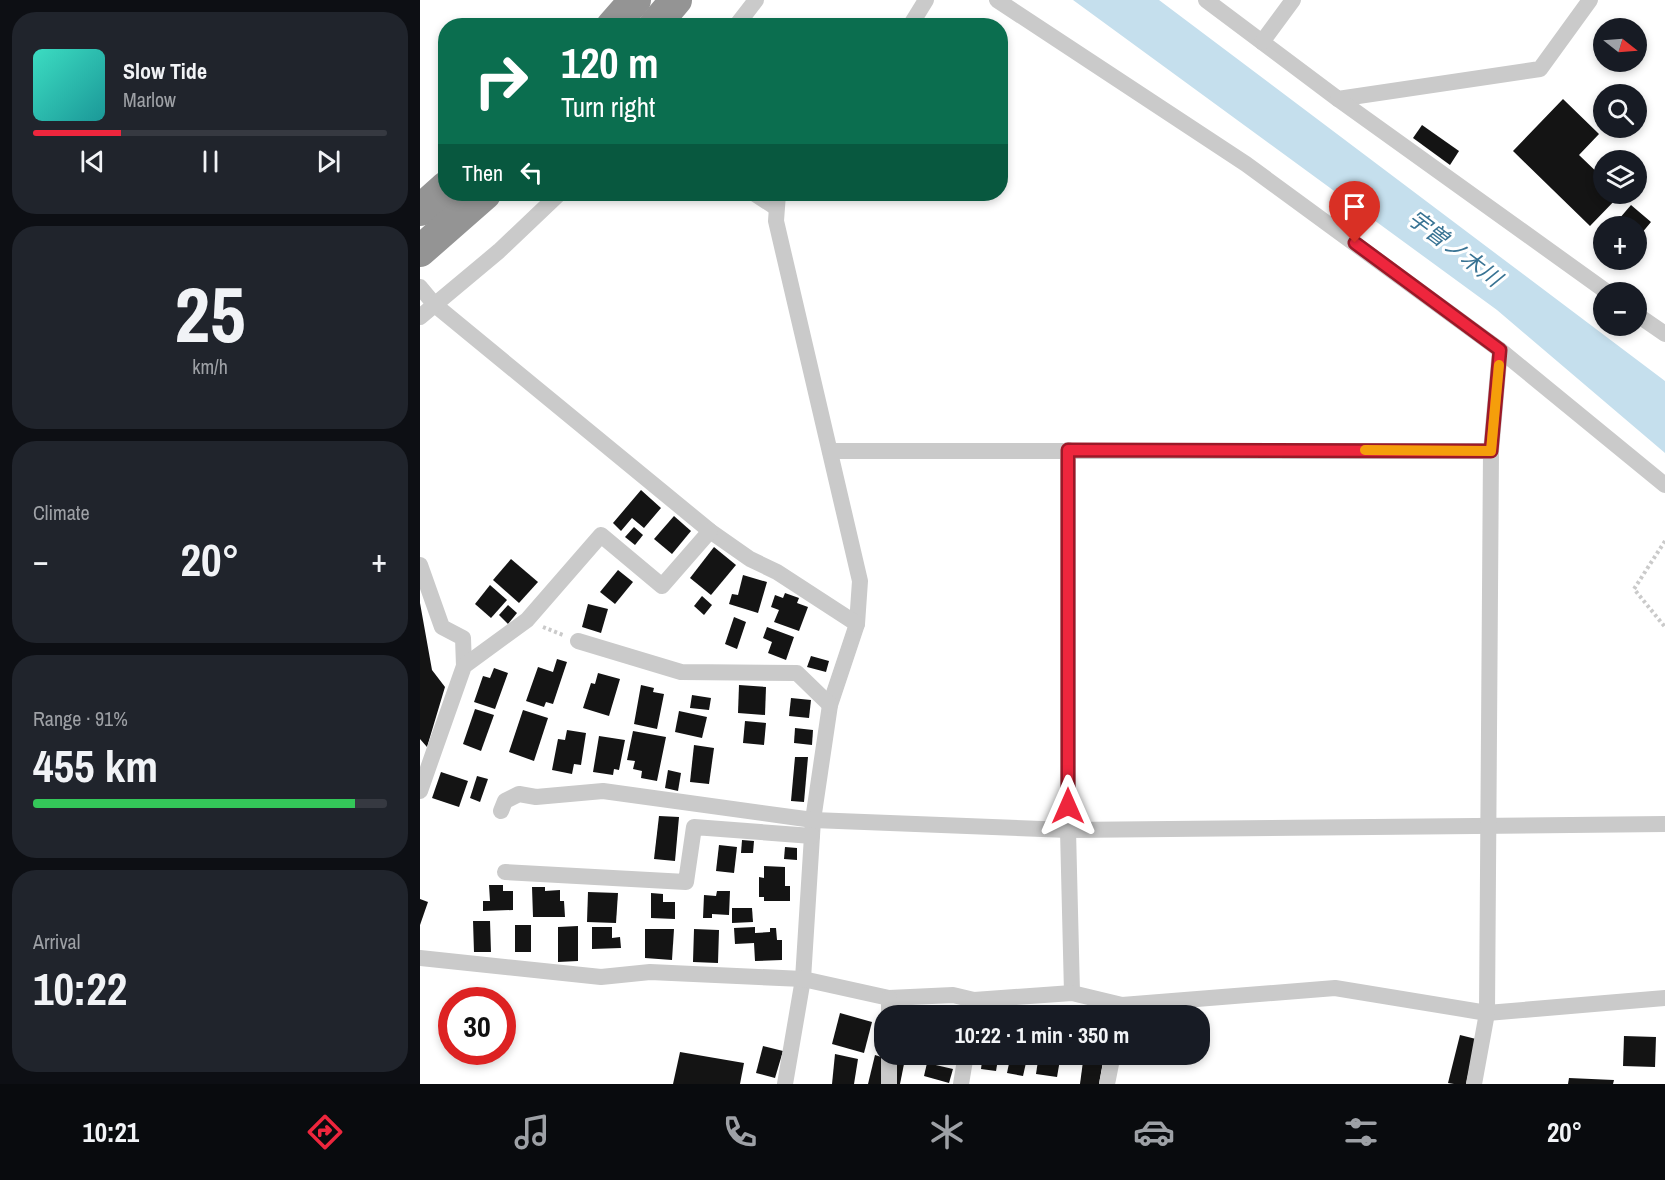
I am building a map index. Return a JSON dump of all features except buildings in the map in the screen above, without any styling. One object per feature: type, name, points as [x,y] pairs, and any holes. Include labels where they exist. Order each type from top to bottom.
[{"type":"highway","points":[[619,18],[635,0]]},
{"type":"highway","points":[[661,18],[676,0]]},
{"type":"highway","points":[[420,210],[438,194]]},
{"type":"highway","points":[[420,251],[477,201]]},
{"type":"street","points":[[742,18],[756,0]]},
{"type":"street","points":[[915,18],[926,0]]},
{"type":"street","points":[[997,0],[1246,164],[1500,350],[1665,485]]},
{"type":"street","points":[[1206,0],[1338,99],[1593,282]]},
{"type":"street","points":[[1263,42],[1293,0]]},
{"type":"street","points":[[1338,99],[1540,69],[1590,0]]},
{"type":"street","points":[[420,316],[499,251],[552,201]]},
{"type":"street","points":[[777,201],[776,221],[860,581],[857,624],[830,705],[813,828],[803,979],[785,1084]]},
{"type":"street","points":[[420,287],[435,305],[710,531],[750,559],[777,572],[857,624]]},
{"type":"street","points":[[1647,322],[1665,334]]},
{"type":"street","points":[[1474,1084],[1487,1013],[1491,451],[1500,350]]},
{"type":"street","points":[[1068,450],[1068,830],[1072,993]]},
{"type":"street","points":[[830,451],[1491,451]]},
{"type":"street","points":[[464,666],[527,620],[601,535],[662,586],[710,531]]},
{"type":"street","points":[[420,565],[442,627],[463,638],[464,666],[420,791]]},
{"type":"street","points":[[578,641],[681,672],[798,674],[830,705]]},
{"type":"street","points":[[501,811],[505,801],[519,794],[536,797],[603,791],[813,828]]},
{"type":"street","points":[[505,872],[686,882],[694,827],[1068,830],[1665,824]]},
{"type":"street","points":[[420,958],[601,977],[650,972],[803,979],[889,998],[952,995],[968,1005]]},
{"type":"street","points":[[1170,1005],[1335,988],[1487,1013],[1665,998]]},
{"type":"street","points":[[993,1005],[1072,993],[1107,1005]]},
{"type":"street","points":[[889,998],[889,1005]]},
{"type":"street","points":[[889,1065],[889,1084]]},
{"type":"street","points":[[961,1084],[964,1065]]},
{"type":"street","points":[[1107,1084],[1111,1065]]},
{"type":"path","points":[[1665,541],[1634,589],[1665,627]]},
{"type":"path","points":[[527,620],[578,641]]},
{"type":"water","name":"宇曽ノ木川","points":[[1073,0],[1159,0],[1593,327],[1593,336],[1605,336],[1665,381],[1665,453],[1497,310]]},
{"type":"slow traffic","points":[[1365,450],[1491,451],[1499,365]]},
{"type":"route","points":[[1068,806],[1068,450],[1491,451],[1500,350],[1355,243]]}]
